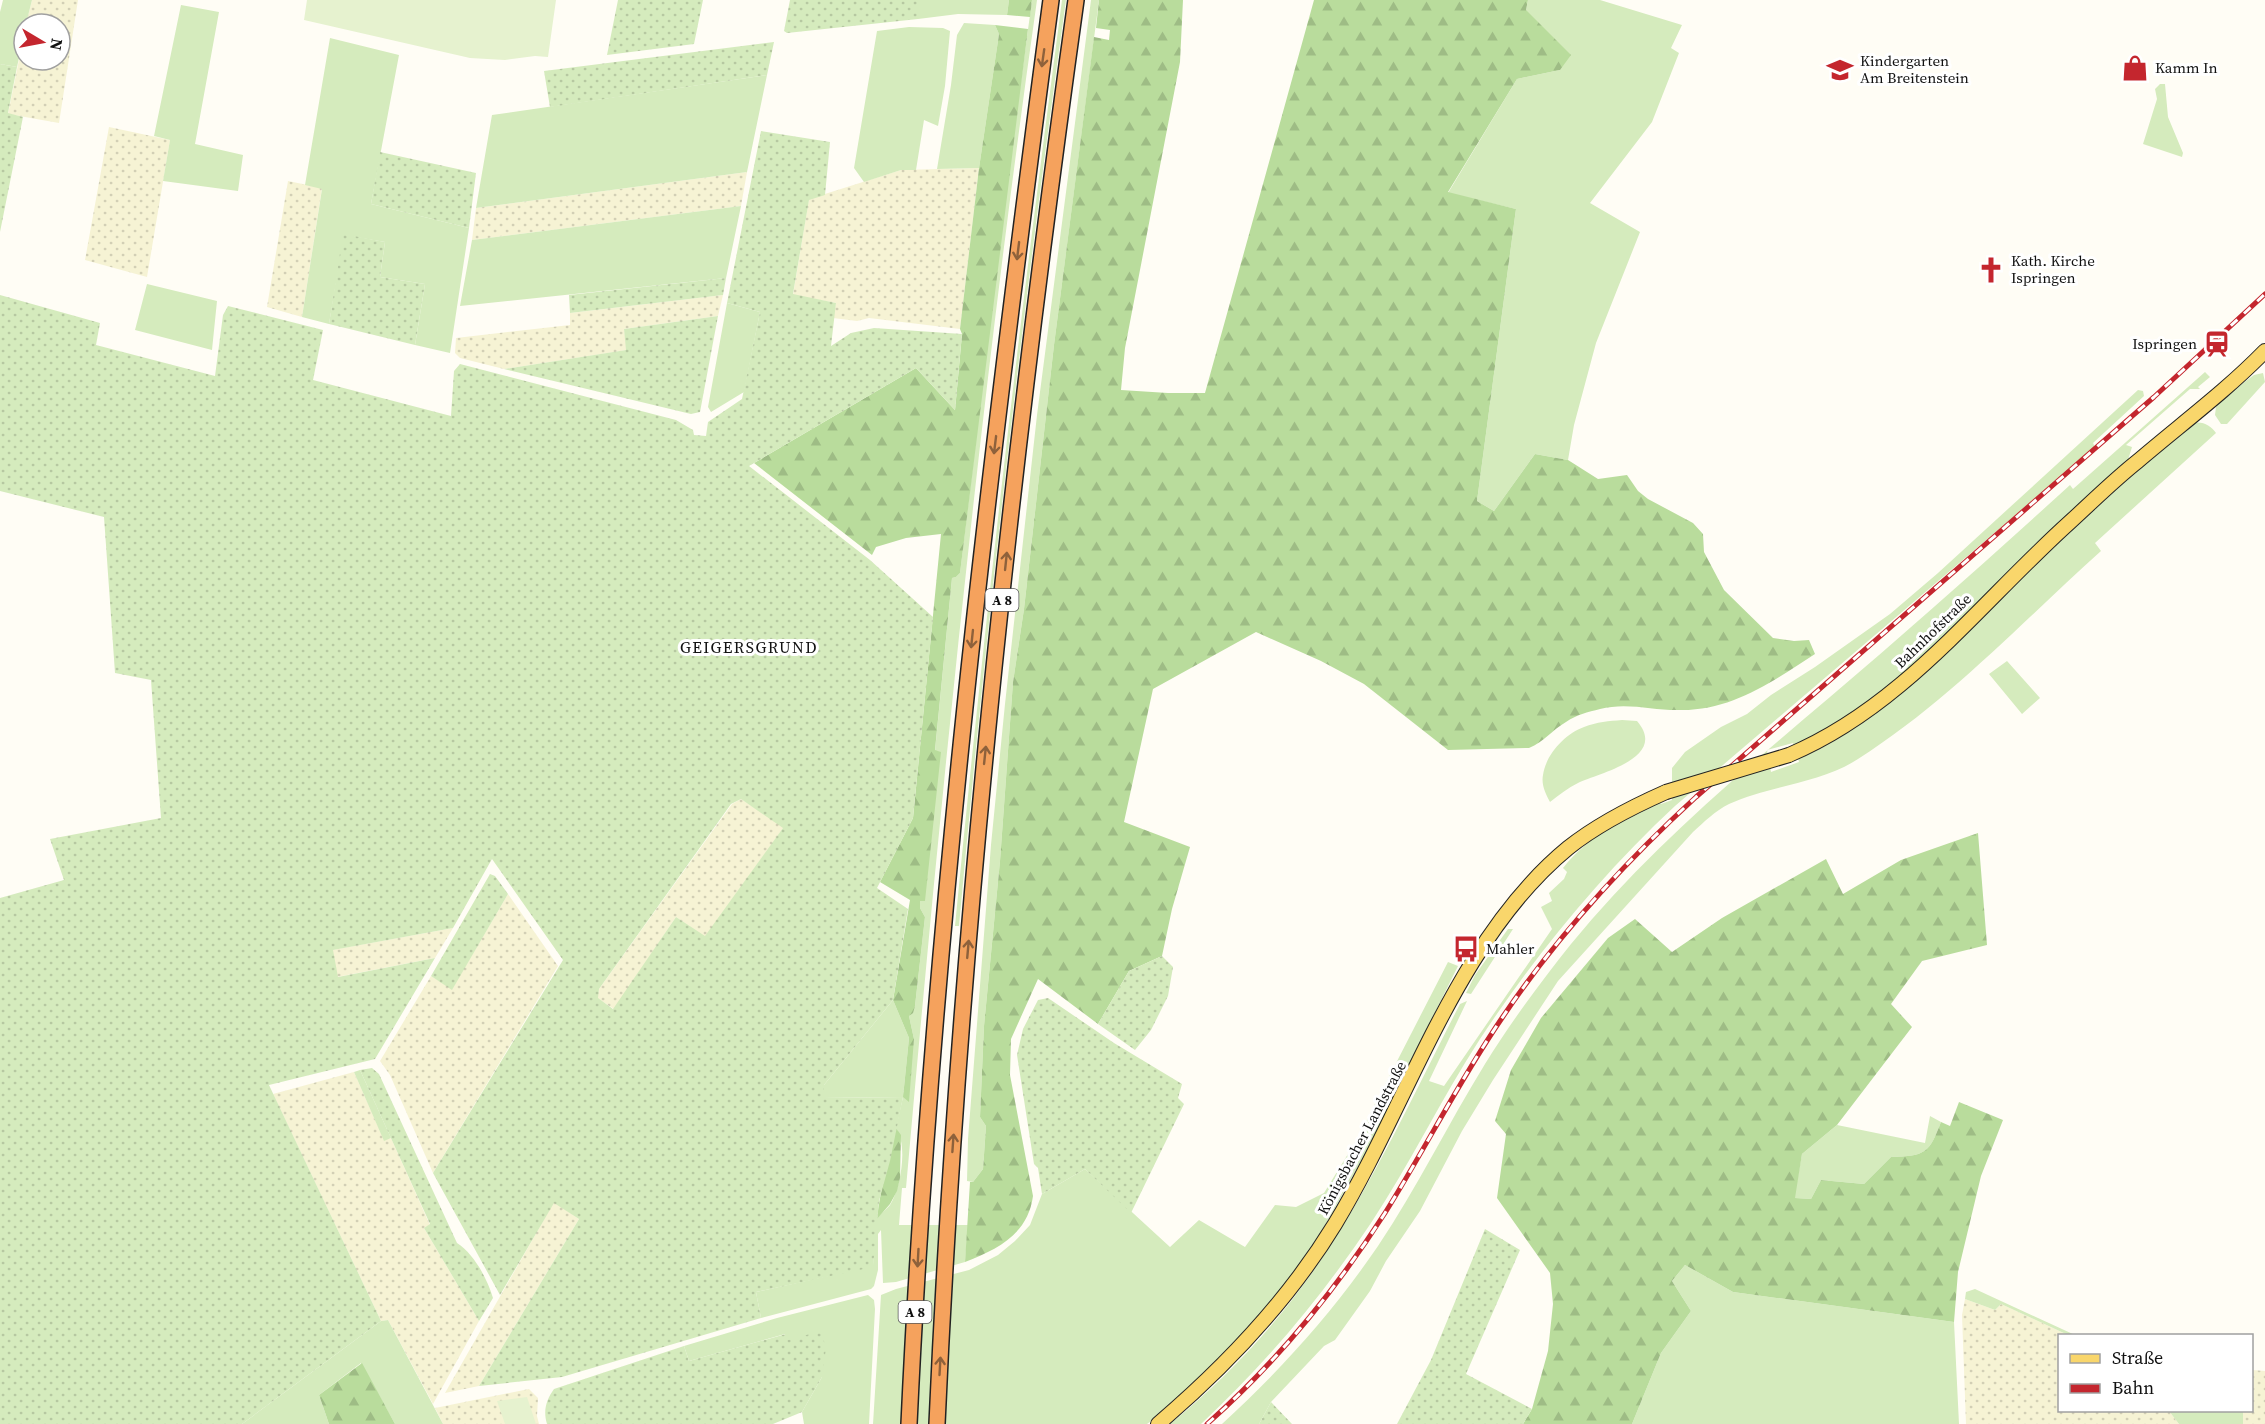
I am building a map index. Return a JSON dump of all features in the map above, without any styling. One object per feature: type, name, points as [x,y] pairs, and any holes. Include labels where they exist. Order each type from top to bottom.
[{"type":"highway","name":"A 8","points":[[909,1424],[921,1200],[947,898],[979,578],[1051,0]]},
{"type":"highway","name":"A 8","points":[[937,1424],[949,1202],[971,908],[990,709],[1015,484],[1076,0]]},
{"type":"main road","name":"Bahnhofstraße","points":[[1569,848],[1608,821],[1666,792],[1789,755],[1825,739],[1846,726],[1900,686],[2062,529],[2265,351]]},
{"type":"main road","name":"Königsbacher Landstraße","points":[[1158,1424],[1243,1344],[1309,1264],[1360,1179],[1477,955],[1516,900],[1569,848]]},
{"type":"shaded area","points":[[32,0],[78,0],[72,39],[72,12],[29,12]]},
{"type":"shaded area","points":[[17,72],[67,72],[59,123],[8,114]]},
{"type":"shaded area","points":[[109,127],[170,140],[147,277],[85,260]]},
{"type":"shaded area","points":[[979,168],[960,329],[869,318],[857,321],[833,318],[836,303],[793,295],[809,199],[901,170]]},
{"type":"shaded area","points":[[747,172],[741,206],[472,240],[476,208]]},
{"type":"shaded area","points":[[288,181],[322,188],[302,317],[267,307]]},
{"type":"shaded area","points":[[723,295],[718,316],[624,329],[627,350],[504,369],[460,358],[455,353],[456,338],[570,325],[570,313]]},
{"type":"shaded area","points":[[741,799],[784,827],[705,937],[676,917],[614,1009],[597,998],[599,989],[732,804]]},
{"type":"shaded area","points":[[508,894],[558,966],[433,1173],[390,1075],[380,1061],[431,976],[452,989]]},
{"type":"shaded area","points":[[453,928],[435,958],[337,977],[332,950]]},
{"type":"shaded area","points":[[354,1072],[384,1140],[391,1138],[430,1225],[424,1228],[479,1321],[433,1404],[388,1320],[381,1321],[273,1094]]},
{"type":"shaded area","points":[[554,1202],[579,1219],[479,1386],[445,1393]]},
{"type":"shaded area","points":[[1965,1299],[1995,1310],[2001,1304],[2066,1334],[2058,1334],[2058,1412],[2170,1412],[2179,1424],[1966,1424],[1962,1315]]},
{"type":"shaded area","points":[[2253,1370],[2265,1371],[2265,1424],[2243,1424],[2243,1412],[2253,1412]]},
{"type":"shaded area","points":[[529,1389],[538,1398],[539,1424],[443,1424],[435,1408]]},
{"type":"green space","points":[[3,0],[32,0],[29,12],[12,12],[12,66],[0,64],[0,12]]},
{"type":"green space","points":[[307,0],[556,0],[548,57],[535,56],[505,60],[470,58],[304,20]]},
{"type":"green space","points":[[618,0],[703,0],[694,44],[607,55]]},
{"type":"green space","points":[[790,0],[918,0],[918,19],[787,33],[784,31]]},
{"type":"green space","points":[[918,0],[1009,0],[1007,15],[958,14],[918,19]]},
{"type":"green space","points":[[1009,0],[1032,0],[1030,17],[1007,15]]},
{"type":"green space","points":[[1032,0],[1037,0],[980,445],[933,890],[906,1188],[902,1188],[899,1225],[968,1225],[965,1262],[896,1282],[883,1283],[881,1230],[878,1234],[878,1270],[871,1289],[761,1318],[756,1292],[873,1266],[877,1219],[894,1197],[902,1166],[902,1145],[896,1128],[914,1039],[909,1016],[915,1006],[925,917],[920,908],[920,900],[924,901],[940,752],[935,751],[952,578],[960,573],[1005,199]]},
{"type":"green space","points":[[1062,0],[1066,0],[1007,462],[981,694],[959,926],[955,926],[1004,462]]},
{"type":"green space","points":[[1091,0],[1099,0],[1013,682],[1000,861],[984,1026],[980,1117],[986,1126],[983,1169],[973,1182],[967,1181],[968,1139],[991,845],[1005,704],[1037,415]]},
{"type":"green space","points":[[1099,0],[1183,0],[1180,62],[1125,348],[1121,390],[1205,393],[1314,0],[1528,0],[1526,10],[1571,55],[1560,70],[1517,79],[1448,192],[1516,209],[1477,501],[1494,511],[1535,454],[1568,460],[1598,479],[1627,475],[1638,491],[1648,499],[1693,523],[1703,534],[1704,552],[1724,590],[1773,638],[1794,641],[1809,640],[1815,654],[1766,685],[1733,701],[1696,709],[1667,710],[1619,706],[1600,709],[1570,720],[1529,748],[1448,750],[1364,684],[1321,661],[1256,632],[1153,689],[1124,822],[1190,847],[1172,909],[1162,956],[1129,971],[1098,1024],[1038,979],[1011,1039],[1010,1075],[1033,1196],[1030,1209],[1025,1221],[1009,1238],[989,1252],[965,1262],[970,1182],[973,1182],[983,1169],[986,1126],[980,1117],[984,1026],[1000,861],[1013,682],[1024,609],[1054,345],[1094,37],[1109,40],[1110,30],[1096,28]]},
{"type":"green space","points":[[1528,0],[1600,0],[1682,25],[1671,48],[1679,53],[1652,122],[1590,203],[1640,232],[1596,343],[1574,425],[1568,460],[1535,454],[1494,511],[1477,501],[1516,209],[1448,193],[1517,79],[1560,70],[1526,10]]},
{"type":"green space","points":[[181,5],[219,12],[195,144],[243,155],[238,191],[163,181],[170,140],[154,136]]},
{"type":"green space","points":[[964,23],[995,25],[999,34],[979,168],[937,169],[957,35]]},
{"type":"green space","points":[[995,25],[1028,29],[960,573],[952,578],[935,750],[941,752],[925,901],[920,901],[920,908],[925,917],[915,1006],[913,1013],[909,1016],[914,1039],[909,1102],[903,1097],[909,1038],[893,1000],[910,900],[880,882],[913,818],[941,534],[906,538],[876,547],[872,555],[754,463],[916,368],[955,410],[962,334],[960,329],[979,168],[999,34]]},
{"type":"green space","points":[[909,27],[943,28],[950,31],[945,86],[938,126],[924,120],[916,170],[901,170],[864,182],[854,168],[877,31]]},
{"type":"green space","points":[[330,38],[399,55],[371,204],[469,228],[450,353],[415,345],[425,284],[380,277],[385,242],[344,235],[329,324],[302,317],[322,189],[305,185]]},
{"type":"green space","points":[[774,42],[767,75],[550,107],[544,71]]},
{"type":"green space","points":[[0,64],[12,66],[12,72],[16,72],[8,113],[23,117],[0,232]]},
{"type":"green space","points":[[767,75],[747,172],[476,208],[492,115]]},
{"type":"green space","points":[[2160,84],[2165,84],[2168,117],[2183,153],[2182,157],[2143,144],[2157,99],[2155,89]]},
{"type":"green space","points":[[761,131],[830,142],[825,195],[809,200],[793,294],[836,303],[831,346],[851,333],[874,328],[962,334],[955,410],[916,368],[749,466],[870,560],[933,617],[913,818],[877,888],[908,909],[893,1000],[824,1085],[824,1098],[903,1097],[879,1201],[873,1267],[756,1292],[761,1318],[562,1377],[479,1386],[579,1219],[554,1203],[500,1295],[433,1173],[563,960],[492,859],[453,928],[333,950],[338,977],[435,958],[375,1059],[269,1085],[381,1321],[242,1424],[0,1424],[0,898],[64,880],[50,839],[161,818],[151,680],[115,673],[104,517],[0,491],[0,295],[100,323],[96,345],[215,376],[223,315],[228,306],[323,330],[313,380],[451,416],[454,371],[460,364],[676,420],[693,430],[694,435],[706,436],[708,422],[742,399],[760,312],[727,303]],"holes":[[[741,799],[783,828],[705,936],[676,917],[613,1009],[598,998],[599,989],[731,804]]]},
{"type":"green space","points":[[380,152],[476,173],[469,228],[371,204]]},
{"type":"green space","points":[[741,206],[726,278],[460,306],[472,240]]},
{"type":"green space","points":[[343,234],[385,242],[380,277],[425,284],[415,345],[329,324]]},
{"type":"green space","points":[[726,278],[723,295],[570,313],[569,295]]},
{"type":"green space","points":[[147,284],[217,301],[212,350],[135,330]]},
{"type":"green space","points":[[727,303],[760,312],[744,392],[711,412],[708,407]]},
{"type":"green space","points":[[718,316],[700,412],[691,414],[504,369],[626,350],[624,329]]},
{"type":"green space","points":[[2205,372],[2210,377],[2198,387],[2200,389],[2190,389],[2126,445],[2132,447],[2128,460],[2052,529],[1910,669],[1847,718],[1794,746],[1793,743],[1768,750],[1921,619],[2070,485],[2073,489]]},
{"type":"green space","points":[[2263,373],[2265,382],[2227,424],[2221,424],[2215,415],[2216,407],[2221,399],[2254,375]]},
{"type":"green space","points":[[2138,390],[2143,391],[2144,396],[2093,443],[2095,447],[1675,806],[1621,860],[1547,946],[1501,1007],[1371,1223],[1312,1304],[1248,1377],[1201,1424],[1170,1424],[1214,1386],[1255,1344],[1310,1276],[1363,1192],[1460,1004],[1467,1001],[1429,1081],[1444,1086],[1552,929],[1541,907],[1552,901],[1549,893],[1564,879],[1567,872],[1563,868],[1573,857],[1595,837],[1620,821],[1660,802],[1661,804],[1672,800],[1672,768],[1685,752],[1721,727],[1747,714],[1771,695],[1890,614]]},
{"type":"green space","points":[[2194,423],[2207,425],[2216,433],[2095,543],[2101,551],[1954,687],[1891,737],[1858,759],[1828,774],[1761,792],[1729,804],[1714,813],[1693,832],[1558,981],[1462,1131],[1420,1211],[1386,1261],[1370,1291],[1335,1340],[1324,1346],[1271,1402],[1259,1424],[1222,1424],[1305,1340],[1361,1270],[1406,1202],[1495,1048],[1571,944],[1600,910],[1662,846],[1767,751],[1771,772],[1799,762],[1798,758],[1844,734],[1877,712],[1923,674],[2020,577],[2171,441]]},
{"type":"green space","points":[[2007,661],[2040,698],[2022,714],[1989,674]]},
{"type":"green space","points":[[1637,721],[1645,734],[1644,745],[1638,754],[1614,769],[1574,785],[1550,802],[1543,786],[1543,775],[1552,752],[1577,730],[1598,723]]},
{"type":"green space","points":[[1978,833],[1987,945],[1922,961],[1891,1004],[1912,1027],[1837,1125],[1802,1154],[1795,1198],[1811,1199],[1821,1180],[1864,1184],[1891,1157],[1919,1154],[1925,1151],[1941,1122],[1950,1126],[1959,1102],[2003,1120],[1981,1176],[1958,1272],[1954,1322],[1733,1292],[1685,1265],[1672,1281],[1691,1311],[1661,1353],[1632,1424],[1523,1424],[1532,1409],[1548,1351],[1553,1304],[1550,1273],[1497,1198],[1506,1134],[1495,1121],[1511,1070],[1541,1018],[1608,938],[1635,919],[1672,952],[1722,918],[1826,859],[1843,894],[1901,860]]},
{"type":"green space","points":[[490,874],[495,876],[508,894],[452,990],[431,976]]},
{"type":"green space","points":[[1508,929],[1513,929],[1471,994],[1466,993],[1475,975]]},
{"type":"green space","points":[[1162,956],[1173,967],[1168,996],[1151,1030],[1135,1050],[1098,1024],[1129,971]]},
{"type":"green space","points":[[1448,962],[1458,966],[1365,1154],[1304,1263],[1228,1354],[1158,1416],[1147,1424],[873,1424],[881,1295],[969,1270],[998,1255],[1030,1225],[1042,1194],[1085,1169],[1170,1247],[1199,1220],[1245,1247],[1275,1205],[1296,1207],[1324,1193],[1356,1141]]},
{"type":"green space","points":[[1048,998],[1114,1043],[1182,1084],[1178,1098],[1184,1104],[1131,1213],[1085,1169],[1042,1194],[1038,1168],[1034,1164],[1017,1055],[1023,1029],[1038,1000]]},
{"type":"green space","points":[[893,1000],[909,1038],[903,1097],[824,1098],[824,1085]]},
{"type":"green space","points":[[372,1068],[379,1074],[457,1243],[474,1260],[487,1283],[493,1298],[479,1321],[424,1228],[430,1224],[360,1070]]},
{"type":"green space","points":[[360,1070],[391,1138],[384,1141],[354,1072]]},
{"type":"green space","points":[[1930,1116],[1941,1122],[1925,1151],[1919,1154],[1891,1157],[1864,1184],[1821,1180],[1811,1199],[1794,1198],[1802,1154],[1837,1125],[1925,1143]]},
{"type":"green space","points":[[896,1128],[901,1135],[900,1178],[897,1191],[890,1204],[877,1219],[878,1207]]},
{"type":"green space","points":[[1485,1229],[1520,1250],[1466,1374],[1532,1409],[1523,1424],[1397,1424],[1431,1360]]},
{"type":"green space","points":[[1685,1265],[1733,1292],[1954,1322],[1959,1424],[1632,1424],[1661,1353],[1691,1311],[1672,1281]]},
{"type":"green space","points":[[1975,1289],[2073,1334],[2066,1334],[2001,1304],[1995,1310],[1965,1299],[1966,1292]]},
{"type":"green space","points":[[868,1295],[874,1300],[875,1309],[869,1424],[804,1424],[802,1412],[822,1377],[787,1340],[785,1334],[689,1361],[684,1346],[777,1318]]},
{"type":"green space","points":[[388,1320],[443,1424],[395,1424],[361,1363],[319,1395],[329,1424],[242,1424],[381,1321]]},
{"type":"green space","points":[[821,1331],[826,1348],[822,1377],[802,1412],[773,1424],[547,1424],[546,1406],[554,1389],[684,1346],[689,1361],[786,1334],[788,1340]]},
{"type":"green space","points":[[362,1363],[395,1424],[329,1424],[319,1395]]},
{"type":"green space","points":[[527,1397],[536,1424],[505,1424],[497,1401]]},
{"type":"green space","points":[[1271,1402],[1292,1424],[1259,1424]]},
{"type":"green space","points":[[2170,1412],[2243,1412],[2243,1424],[2179,1424]]},
{"type":"railway","points":[[1207,1424],[1280,1351],[1346,1270],[1385,1213],[1471,1066],[1502,1018],[1545,958],[1617,875],[1696,797],[2154,397],[2265,294]]},
{"type":"place","name":"Kamm In","points":[[2135,68]]},
{"type":"place","name":"Kindergarten Am Breitenstein","points":[[1840,70]]},
{"type":"place","name":"Kath. Kirche Ispringen","points":[[1991,270]]},
{"type":"place","name":"Ispringen","points":[[2217,344]]},
{"type":"place","name":"Mahler","points":[[1466,949]]},
{"type":"district","name":"GEIGERSGRUND","points":[[749,647]]}]
